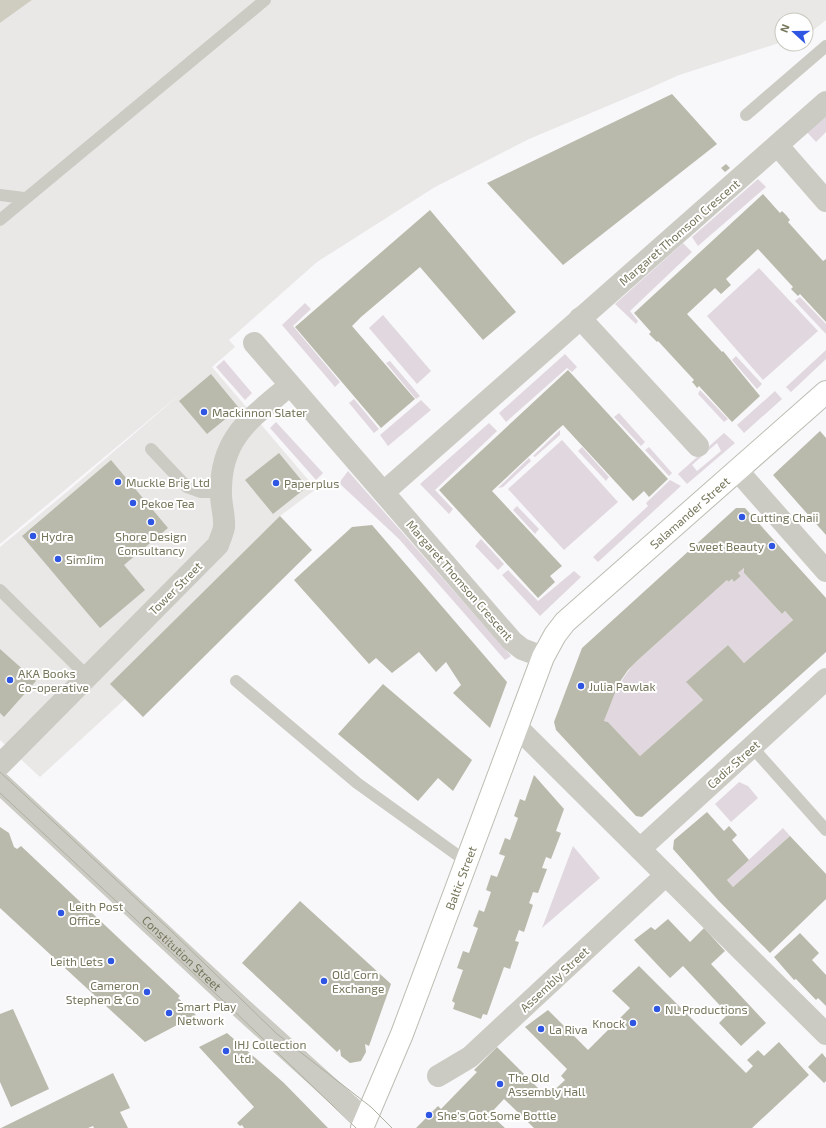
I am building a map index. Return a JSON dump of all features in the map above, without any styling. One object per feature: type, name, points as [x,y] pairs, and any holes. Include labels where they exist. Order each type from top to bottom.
[{"type":"main road","name":"Salamander Street","points":[[555,635],[565,622],[826,392]]},
{"type":"main road","name":"Baltic Street","points":[[369,1126],[402,1034],[518,728],[543,657],[555,635]]},
{"type":"street","name":"Margaret Thomson Crescent","points":[[384,492],[580,318],[778,146],[826,102]]},
{"type":"street","points":[[778,146],[826,201]]},
{"type":"street","points":[[580,318],[698,446]]},
{"type":"street","name":"Margaret Thomson Crescent","points":[[254,343],[512,641],[522,648],[543,657]]},
{"type":"street","name":"Tower Street","points":[[0,765],[218,545],[224,528],[220,492],[221,468],[229,447],[254,416],[290,385]]},
{"type":"street","points":[[737,470],[826,571]]},
{"type":"street","name":"Cadiz Street","points":[[640,849],[826,680]]},
{"type":"street","points":[[518,728],[826,1034]]},
{"type":"street","name":"Constitution Street","points":[[0,783],[369,1126]]},
{"type":"street","name":"Assembly Street","points":[[438,1076],[470,1057],[666,875]]},
{"type":"lane","points":[[0,220],[24,198],[265,0]]},
{"type":"lane","points":[[746,114],[826,46]]},
{"type":"lane","points":[[0,195],[24,198]]},
{"type":"lane","points":[[151,449],[187,487],[201,492],[220,492]]},
{"type":"lane","points":[[0,590],[87,676]]},
{"type":"lane","points":[[236,681],[357,784],[467,862]]},
{"type":"lane","points":[[752,747],[826,830]]},
{"type":"shaded area","points":[[0,0],[32,0],[0,23]]},
{"type":"shaded area","points":[[32,0],[826,0],[826,20],[814,30],[814,12],[774,12],[774,45],[679,75],[529,139],[435,187],[317,262],[229,340],[235,347],[212,367],[316,489],[280,516],[125,699],[40,777],[0,740],[0,547],[68,491],[185,390],[0,544],[0,23]]},
{"type":"shaded area","points":[[826,111],[826,132],[816,142],[805,130]]},
{"type":"shaded area","points":[[758,179],[766,187],[698,246],[692,237]]},
{"type":"shaded area","points":[[683,243],[692,252],[630,311],[638,321],[636,324],[615,304]]},
{"type":"shaded area","points":[[759,268],[818,331],[763,380],[707,316]]},
{"type":"shaded area","points":[[800,297],[826,324],[826,334],[795,301]]},
{"type":"shaded area","points":[[305,303],[311,309],[293,326],[340,382],[335,387],[282,325]]},
{"type":"shaded area","points":[[383,315],[431,371],[417,384],[369,328]]},
{"type":"shaded area","points":[[826,350],[826,359],[791,392],[786,387]]},
{"type":"shaded area","points":[[565,354],[577,367],[572,372],[567,368],[506,422],[499,413]]},
{"type":"shaded area","points":[[736,356],[762,384],[757,389],[732,360]]},
{"type":"shaded area","points":[[224,360],[252,393],[245,400],[216,367]]},
{"type":"shaded area","points":[[390,361],[420,396],[416,399],[386,363]]},
{"type":"shaded area","points":[[700,390],[728,419],[724,422],[698,394]]},
{"type":"shaded area","points":[[775,391],[782,399],[744,433],[737,425]]},
{"type":"shaded area","points":[[354,399],[379,429],[374,433],[349,403]]},
{"type":"shaded area","points":[[421,400],[431,410],[388,446],[380,435]]},
{"type":"shaded area","points":[[619,413],[645,442],[641,446],[614,417]]},
{"type":"shaded area","points":[[276,422],[323,473],[316,480],[270,428]]},
{"type":"shaded area","points":[[489,423],[497,431],[435,490],[453,509],[449,514],[420,484]]},
{"type":"shaded area","points":[[560,430],[560,435],[535,457],[533,456]]},
{"type":"shaded area","points":[[724,433],[735,443],[687,484],[678,474]],"holes":[[[717,443],[721,451],[697,471],[692,465]]]},
{"type":"shaded area","points":[[562,440],[618,502],[564,550],[508,489]]},
{"type":"shaded area","points":[[582,447],[609,477],[606,481],[578,451]]},
{"type":"shaded area","points":[[649,447],[672,473],[669,476],[645,450]]},
{"type":"shaded area","points":[[529,458],[531,461],[503,487],[498,488]]},
{"type":"shaded area","points":[[348,471],[511,656],[505,660],[399,539],[339,483]]},
{"type":"shaded area","points":[[670,480],[681,486],[598,562],[593,557],[648,506],[646,503]]},
{"type":"shaded area","points":[[517,506],[539,529],[535,534],[513,510]]},
{"type":"shaded area","points":[[481,539],[504,564],[498,570],[475,546]]},
{"type":"shaded area","points":[[744,568],[744,573],[782,614],[785,611],[793,620],[744,663],[728,645],[687,683],[703,700],[640,756],[608,722],[604,721],[614,696],[626,673],[638,660],[727,580],[728,582],[732,579],[734,582],[741,576],[738,573]]},
{"type":"shaded area","points":[[508,570],[538,601],[574,571],[581,577],[540,616],[502,575]]},
{"type":"shaded area","points":[[739,782],[748,786],[758,798],[731,822],[715,804]]},
{"type":"shaded area","points":[[783,828],[790,836],[733,887],[727,880]]},
{"type":"shaded area","points":[[573,846],[600,878],[542,928]]},
{"type":"building","points":[[672,94],[717,144],[563,265],[487,183]]},
{"type":"building","points":[[726,164],[730,168],[725,172],[721,168]]},
{"type":"building","points":[[763,194],[780,213],[782,211],[786,215],[790,220],[788,222],[823,261],[826,259],[826,322],[800,294],[798,296],[791,289],[793,287],[758,249],[726,279],[731,285],[721,294],[715,288],[687,314],[722,352],[723,351],[760,396],[732,422],[699,386],[697,388],[692,382],[694,380],[658,341],[657,342],[649,334],[651,332],[634,313]]},
{"type":"building","points":[[430,210],[516,312],[483,340],[420,267],[361,317],[352,326],[415,399],[381,428],[295,327]]},
{"type":"building","points":[[568,370],[668,479],[649,497],[644,491],[633,501],[563,425],[556,431],[492,491],[562,566],[550,576],[555,582],[538,598],[439,490]]},
{"type":"building","points":[[211,374],[239,408],[207,434],[179,401]]},
{"type":"building","points":[[820,431],[826,438],[826,535],[773,475]]},
{"type":"building","name":"Paperplus","points":[[279,453],[307,487],[273,514],[245,480]]},
{"type":"building","points":[[111,460],[168,528],[124,565],[145,590],[100,628],[22,536]]},
{"type":"building","points":[[736,508],[745,508],[826,598],[826,652],[642,817],[636,816],[556,730],[554,722],[582,648]],"holes":[[[744,568],[744,573],[782,614],[785,611],[793,620],[744,663],[728,645],[686,682],[703,700],[640,756],[608,722],[604,721],[619,683],[628,670],[638,660],[727,580],[728,582],[732,579],[734,582],[741,576],[738,573]]]},
{"type":"building","points":[[280,516],[312,550],[143,717],[110,684]]},
{"type":"building","points":[[372,525],[507,682],[490,728],[453,693],[461,685],[446,662],[436,672],[419,652],[392,673],[376,658],[369,664],[294,580],[352,527]]},
{"type":"building","points":[[0,649],[36,681],[4,717],[0,713]]},
{"type":"building","points":[[383,684],[472,760],[453,791],[438,778],[418,801],[338,734]]},
{"type":"building","points":[[534,775],[564,809],[556,831],[561,833],[551,859],[546,857],[542,868],[547,869],[538,893],[533,892],[529,903],[533,905],[524,932],[519,930],[515,941],[519,942],[510,969],[504,967],[487,1015],[483,1014],[481,1019],[453,1009],[455,1003],[452,1001],[463,970],[457,968],[463,951],[469,953],[478,928],[473,926],[479,910],[484,912],[491,892],[486,890],[491,875],[497,877],[505,856],[499,854],[505,838],[510,840],[518,818],[514,816],[520,799],[525,801]]},
{"type":"building","points":[[707,812],[724,831],[729,826],[737,835],[732,840],[749,860],[727,880],[733,887],[790,836],[826,874],[826,899],[770,953],[718,900],[673,849],[674,840]]},
{"type":"building","points":[[0,827],[9,833],[14,847],[17,849],[21,846],[180,996],[178,998],[196,1015],[145,1042],[0,908]]},
{"type":"building","name":"Old Corn Exchange","points":[[300,901],[391,984],[369,1046],[365,1044],[366,1052],[361,1061],[350,1063],[341,1056],[340,1049],[337,1052],[242,963]]},
{"type":"building","points":[[668,919],[690,942],[704,928],[725,951],[711,964],[766,1023],[741,1046],[719,1023],[728,1014],[683,966],[670,978],[634,940],[651,927],[655,930]]},
{"type":"building","points":[[800,933],[819,953],[812,960],[826,975],[826,1006],[818,998],[816,1000],[796,979],[794,980],[774,957]]},
{"type":"building","points":[[639,966],[746,1073],[753,1066],[747,1060],[758,1050],[764,1056],[779,1042],[809,1075],[752,1128],[534,1128],[504,1099],[488,1116],[491,1119],[493,1117],[505,1128],[416,1128],[438,1106],[441,1109],[477,1072],[474,1070],[497,1047],[547,1097],[565,1080],[561,1076],[567,1069],[525,1027],[548,1010],[588,1050],[630,1008],[612,991]]},
{"type":"building","points":[[13,1009],[49,1089],[11,1107],[0,1082],[0,1014]]},
{"type":"building","points":[[227,1033],[284,1083],[328,1128],[244,1128],[242,1125],[240,1126],[237,1123],[254,1107],[199,1047]]},
{"type":"building","points":[[822,1053],[826,1058],[826,1081],[824,1083],[808,1067]]},
{"type":"building","points":[[113,1073],[130,1108],[120,1112],[128,1128],[94,1128],[93,1126],[88,1128],[1,1128]]},
{"type":"tram line","points":[[0,772],[170,930],[277,1034],[371,1107],[392,1128]]},
{"type":"tram line","points":[[0,793],[233,1010],[356,1128]]},
{"type":"place","name":"Mackinnon Slater","points":[[204,412]]},
{"type":"place","name":"Muckle Brig Ltd","points":[[118,482]]},
{"type":"place","name":"Paperplus","points":[[276,483]]},
{"type":"place","name":"Pekoe Tea","points":[[133,503]]},
{"type":"place","name":"Cutting Chaii","points":[[742,517]]},
{"type":"place","name":"Shore Design Consultancy","points":[[151,522]]},
{"type":"place","name":"Hydra","points":[[33,536]]},
{"type":"place","name":"Sweet Beauty","points":[[772,546]]},
{"type":"place","name":"SimJim","points":[[58,559]]},
{"type":"place","name":"AKA Books Co-operative","points":[[10,680]]},
{"type":"place","name":"Julia Pawlak","points":[[581,686]]},
{"type":"place","name":"Leith Post Office","points":[[61,913]]},
{"type":"place","name":"Leith Lets","points":[[111,961]]},
{"type":"place","name":"Old Corn Exchange","points":[[324,981]]},
{"type":"place","name":"Cameron Stephen & Co","points":[[147,992]]},
{"type":"place","name":"NL Productions","points":[[657,1009]]},
{"type":"place","name":"Smart Play Network","points":[[169,1013]]},
{"type":"place","name":"Knock","points":[[633,1023]]},
{"type":"place","name":"La Riva","points":[[541,1029]]},
{"type":"place","name":"IHJ Collection Ltd.","points":[[226,1051]]},
{"type":"place","name":"The Old Assembly Hall","points":[[500,1084]]},
{"type":"place","name":"She's Got Some Bottle","points":[[429,1115]]}]
